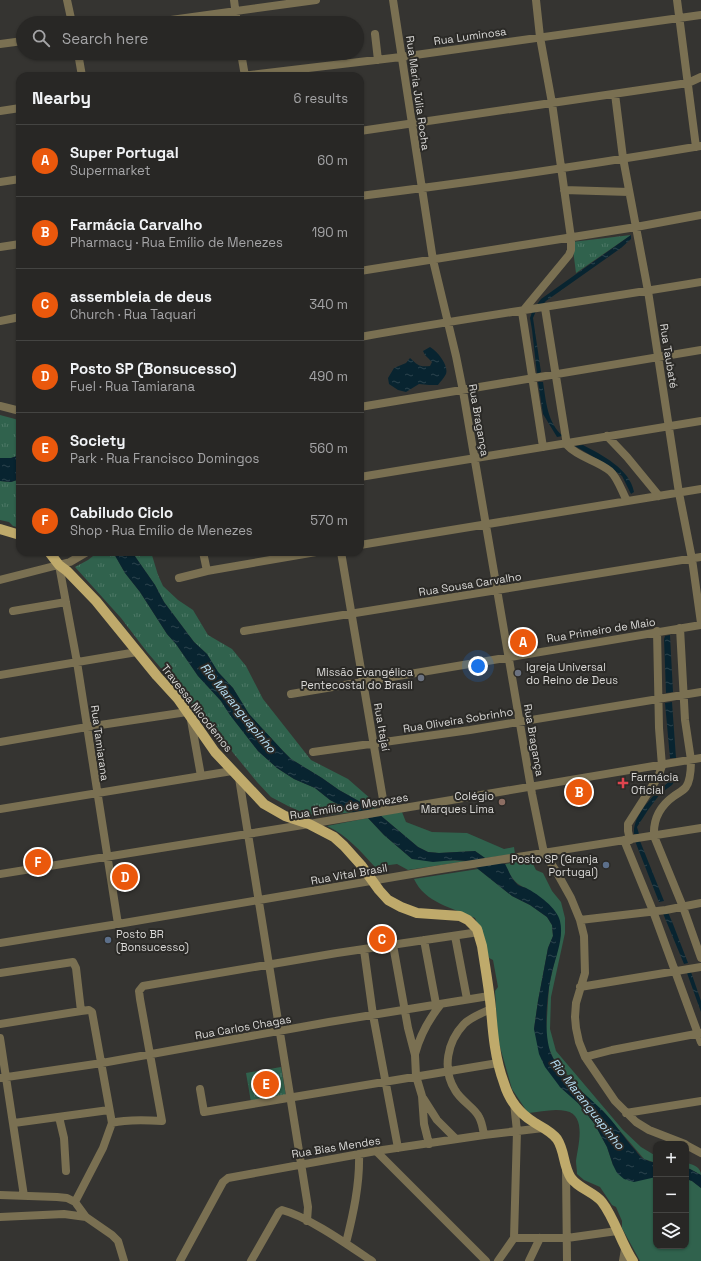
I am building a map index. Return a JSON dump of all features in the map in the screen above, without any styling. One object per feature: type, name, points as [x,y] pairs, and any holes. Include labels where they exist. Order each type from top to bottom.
[{"type":"main road","points":[[0,530],[16,534]]},
{"type":"main road","name":"Travessa Nicodemos","points":[[52,556],[59,565],[68,572],[96,601],[189,716],[215,752],[264,804],[285,816],[309,824],[334,837],[344,846],[373,881],[375,886],[388,900],[417,913],[460,916],[474,924],[478,932]]},
{"type":"main road","points":[[478,932],[482,946],[491,1009],[492,1037],[504,1083],[514,1103],[527,1118],[556,1137],[562,1149],[566,1168],[571,1178],[576,1184],[595,1195],[602,1203],[625,1249],[633,1261]]},
{"type":"street","points":[[67,0],[70,16]]},
{"type":"street","points":[[234,0],[236,16]]},
{"type":"street","points":[[199,16],[316,0]]},
{"type":"street","name":"Rua Maria Júlia Rocha","points":[[393,0],[421,188]]},
{"type":"street","points":[[536,0],[540,37],[552,103],[571,238],[571,250],[569,255],[522,312],[543,447]]},
{"type":"street","points":[[364,195],[562,168],[699,146],[688,83],[677,0]]},
{"type":"street","name":"Rua Luminosa","points":[[278,72],[401,57],[701,15]]},
{"type":"street","points":[[375,34],[378,60]]},
{"type":"street","points":[[0,44],[16,42]]},
{"type":"street","points":[[79,60],[81,72]]},
{"type":"street","points":[[242,60],[243,72]]},
{"type":"street","points":[[364,130],[688,83],[701,77]]},
{"type":"street","name":"Rua Taubaté","points":[[615,94],[623,158],[648,291],[670,426],[679,493],[692,559],[701,624]]},
{"type":"street","points":[[0,111],[16,109]]},
{"type":"street","points":[[0,182],[16,180]]},
{"type":"street","name":"Rua Bragança","points":[[421,188],[433,260],[462,391],[519,722],[544,853],[565,886],[580,920],[584,936],[585,973],[576,1003],[576,1028],[578,1042],[585,1057],[615,1101],[626,1113],[649,1130],[677,1141]]},
{"type":"street","points":[[564,190],[630,192]]},
{"type":"street","points":[[364,270],[571,238],[701,215]]},
{"type":"street","points":[[0,247],[16,245]]},
{"type":"street","points":[[364,336],[701,282]]},
{"type":"street","points":[[545,308],[567,442],[571,448],[580,455],[610,472],[627,501]]},
{"type":"street","points":[[0,321],[16,318]]},
{"type":"street","points":[[364,406],[701,350]]},
{"type":"street","points":[[0,406],[16,410]]},
{"type":"street","points":[[364,476],[701,421]]},
{"type":"street","points":[[607,436],[627,457],[659,496]]},
{"type":"street","points":[[364,544],[701,489]]},
{"type":"street","points":[[59,565],[74,556]]},
{"type":"street","points":[[0,580],[70,562],[80,556]]},
{"type":"street","points":[[204,556],[207,571]]},
{"type":"street","points":[[179,578],[207,571],[293,556]]},
{"type":"street","name":"Rua Itajaí","points":[[342,556],[374,744],[382,812]]},
{"type":"street","name":"Rua Sousa Carvalho","points":[[244,632],[701,557]]},
{"type":"street","name":"Rua Tamiarana","points":[[59,565],[77,662],[118,924]]},
{"type":"street","points":[[13,611],[66,602]]},
{"type":"street","name":"Rua Primeiro de Maio","points":[[291,694],[701,624]]},
{"type":"street","points":[[680,628],[683,694],[691,760],[687,786],[684,790],[667,801],[661,808],[656,817],[654,836],[683,907],[701,958]]},
{"type":"street","points":[[585,1057],[612,1050],[700,1036],[627,840],[628,824],[658,777],[662,766],[658,698],[657,631]]},
{"type":"street","points":[[0,674],[137,652]]},
{"type":"street","name":"Rua Oliveira Sobrinho","points":[[313,752],[519,722],[701,692]]},
{"type":"street","points":[[0,742],[87,727],[189,716],[201,776]]},
{"type":"street","name":"Rua Emílio de Menezes","points":[[0,874],[662,766],[701,758]]},
{"type":"street","points":[[0,809],[232,771]]},
{"type":"street","points":[[239,778],[302,1164],[308,1207],[307,1221]]},
{"type":"street","name":"Rua Vital Brasil","points":[[0,942],[701,828]]},
{"type":"street","points":[[580,920],[666,910],[701,903]]},
{"type":"street","points":[[112,1123],[120,1121],[162,1121],[139,995],[139,990],[143,986],[478,932]]},
{"type":"street","points":[[455,936],[467,999]]},
{"type":"street","points":[[415,1055],[418,1044],[439,1004],[424,940]]},
{"type":"street","points":[[393,945],[404,1009],[415,1055],[416,1076],[422,1096],[424,1124],[429,1144]]},
{"type":"street","points":[[364,950],[373,1015],[398,1148]]},
{"type":"street","points":[[0,973],[73,962],[76,968],[81,1011]]},
{"type":"street","points":[[580,987],[701,967]]},
{"type":"street","name":"Rua Carlos Chagas","points":[[3,1077],[102,1063],[404,1009],[489,996]]},
{"type":"street","points":[[484,1135],[481,1119],[478,1114],[460,1098],[450,1082],[448,1071],[448,1052],[451,1043],[464,1024],[491,1009]]},
{"type":"street","points":[[0,1024],[89,1010],[92,1013],[112,1123],[103,1148],[75,1202]]},
{"type":"street","points":[[0,1038],[3,1077],[14,1123],[24,1196]]},
{"type":"street","points":[[200,1088],[204,1112],[498,1063]]},
{"type":"street","points":[[422,1096],[437,1120],[456,1139]]},
{"type":"street","points":[[626,1113],[701,1101]]},
{"type":"street","points":[[498,1261],[514,1238],[517,1131],[514,1103]]},
{"type":"street","points":[[14,1123],[109,1110]]},
{"type":"street","points":[[59,1117],[64,1138],[66,1171]]},
{"type":"street","name":"Rua Bias Mendes","points":[[180,1261],[223,1182],[228,1178],[376,1151],[543,1128]]},
{"type":"street","name":"Rua Bragança","points":[[689,1146],[700,1152]]},
{"type":"street","points":[[376,1151],[486,1261]]},
{"type":"street","points":[[346,1243],[360,1164],[359,1154]]},
{"type":"street","points":[[566,1168],[567,1261]]},
{"type":"street","points":[[0,1195],[57,1196],[75,1202],[86,1217],[118,1241],[124,1261]]},
{"type":"street","points":[[250,1261],[279,1212],[282,1210],[307,1221],[346,1243],[372,1261]]},
{"type":"street","points":[[0,1217],[64,1214],[86,1217]]},
{"type":"street","points":[[514,1238],[567,1238],[617,1231]]},
{"type":"street","points":[[529,1261],[540,1238]]},
{"type":"street","points":[[623,1261],[625,1249]]},
{"type":"green space","points":[[631,235],[576,273],[572,242]]},
{"type":"green space","points":[[0,415],[16,419],[16,456],[0,458]]},
{"type":"green space","points":[[16,480],[16,527],[9,522],[0,520],[0,481],[11,482]]},
{"type":"green space","points":[[93,556],[115,556],[125,573],[140,592],[167,634],[176,644],[198,676],[221,701],[258,751],[277,768],[294,779],[315,788],[330,800],[353,812],[313,817],[271,797],[230,749],[213,736],[190,702],[147,652],[121,618],[75,567]]},
{"type":"green space","points":[[135,556],[152,556],[163,586],[178,600],[193,610],[208,635],[232,649],[246,666],[263,699],[311,760],[348,779],[372,800],[377,808],[373,809],[339,790],[291,759],[283,751],[249,714],[233,688],[218,672],[207,654],[194,642],[164,602],[155,585]]},
{"type":"green space","points":[[402,812],[406,822],[432,832],[467,833],[504,849],[514,847],[515,854],[485,858],[475,851],[439,853],[428,852],[418,847],[380,815]]},
{"type":"green space","points":[[368,818],[384,835],[412,859],[468,861],[408,870],[397,864],[375,867],[347,839],[327,826]]},
{"type":"green space","points":[[531,860],[536,870],[543,873],[552,891],[561,902],[565,918],[565,933],[551,997],[550,1029],[556,1051],[623,1130],[641,1147],[653,1154],[653,1162],[644,1159],[603,1111],[588,1099],[553,1058],[548,1046],[546,1033],[549,986],[561,933],[526,888],[518,884],[513,879],[505,864]]},
{"type":"green space","points":[[478,869],[512,896],[530,905],[547,917],[552,925],[553,936],[548,948],[534,1029],[560,1087],[578,1103],[594,1123],[607,1147],[613,1165],[653,1176],[653,1249],[689,1249],[689,1180],[701,1188],[701,1261],[640,1261],[622,1228],[622,1221],[616,1207],[612,1205],[600,1187],[584,1180],[577,1174],[576,1161],[580,1132],[577,1118],[573,1114],[561,1110],[528,1113],[512,1089],[498,1040],[495,991],[498,987],[493,960],[489,958],[475,918],[449,908],[432,899],[425,894],[414,879]]},
{"type":"green space","points":[[281,1067],[286,1096],[251,1102],[246,1073]]},
{"type":"green space","points":[[689,1164],[694,1165],[700,1170],[701,1175],[690,1169]]},
{"type":"water","points":[[631,235],[631,239],[621,248],[541,306],[535,307],[541,299]]},
{"type":"water","points":[[536,311],[533,318],[541,372],[537,374],[530,318],[532,312]]},
{"type":"water","points":[[430,347],[439,355],[446,367],[446,374],[438,385],[419,384],[406,392],[398,390],[389,384],[388,378],[394,368],[406,363],[410,358],[418,365],[430,366],[432,362],[423,351]]},
{"type":"water","points":[[538,382],[543,382],[546,404],[550,418],[563,436],[557,437],[543,414]]},
{"type":"water","points":[[583,445],[606,458],[621,470],[627,476],[634,492],[631,494],[622,476],[604,463],[575,446]]},
{"type":"water","points":[[16,456],[16,480],[11,482],[0,481],[0,458]]},
{"type":"water","name":"Rio Maranguapinho","points":[[115,556],[135,556],[155,585],[164,602],[194,642],[207,654],[218,672],[233,688],[249,714],[291,759],[339,790],[373,809],[353,812],[330,800],[315,788],[294,779],[277,768],[258,751],[221,701],[198,676],[176,644],[167,634],[140,592],[125,573]]},
{"type":"water","points":[[670,635],[673,692],[666,693],[664,639],[665,636]]},
{"type":"water","points":[[672,702],[676,758],[670,758],[665,703]]},
{"type":"water","points":[[672,773],[676,773],[676,779],[672,785],[660,794],[648,810],[637,827],[639,834],[634,834],[634,827],[641,812],[658,791],[670,781]]},
{"type":"water","name":"Rio Maranguapinho","points":[[380,815],[418,847],[428,852],[439,853],[475,851],[485,858],[505,864],[512,878],[518,885],[536,894],[555,911],[560,921],[561,933],[550,981],[546,1015],[548,1039],[553,1058],[576,1086],[607,1116],[640,1156],[653,1162],[653,1178],[634,1182],[624,1179],[617,1173],[607,1147],[594,1123],[578,1103],[560,1087],[545,1067],[539,1054],[534,1029],[548,948],[553,936],[552,925],[547,917],[530,905],[512,896],[468,861],[455,860],[433,862],[412,859],[384,835],[368,818]]},
{"type":"water","points":[[635,841],[640,841],[664,901],[659,902]]},
{"type":"water","points":[[667,910],[688,963],[684,964],[662,911]]},
{"type":"water","points":[[691,972],[701,1001],[701,1012],[687,973]]},
{"type":"water","points":[[689,1169],[701,1175],[701,1188],[689,1180]]},
{"type":"place","name":"Super Portugal","points":[[523,642]]},
{"type":"place","name":"Igreja Universal do Reino de Deus","points":[[518,673]]},
{"type":"place","name":"Missão Evangélica Pentecostal do Brasil","points":[[421,678]]},
{"type":"place","name":"Farmácia Oficial","points":[[623,783]]},
{"type":"place","name":"Farmácia Carvalho","points":[[579,792]]},
{"type":"place","name":"Colégio Marques Lima","points":[[502,802]]},
{"type":"place","name":"Cabiludo Ciclo","points":[[38,862]]},
{"type":"place","name":"Posto SP (Granja Portugal)","points":[[606,865]]},
{"type":"place","name":"Posto SP (Bonsucesso)","points":[[125,877]]},
{"type":"place","name":"assembleia de deus","points":[[382,939]]},
{"type":"place","name":"Posto BR (Bonsucesso)","points":[[108,940]]},
{"type":"place","name":"Society","points":[[266,1084]]}]
